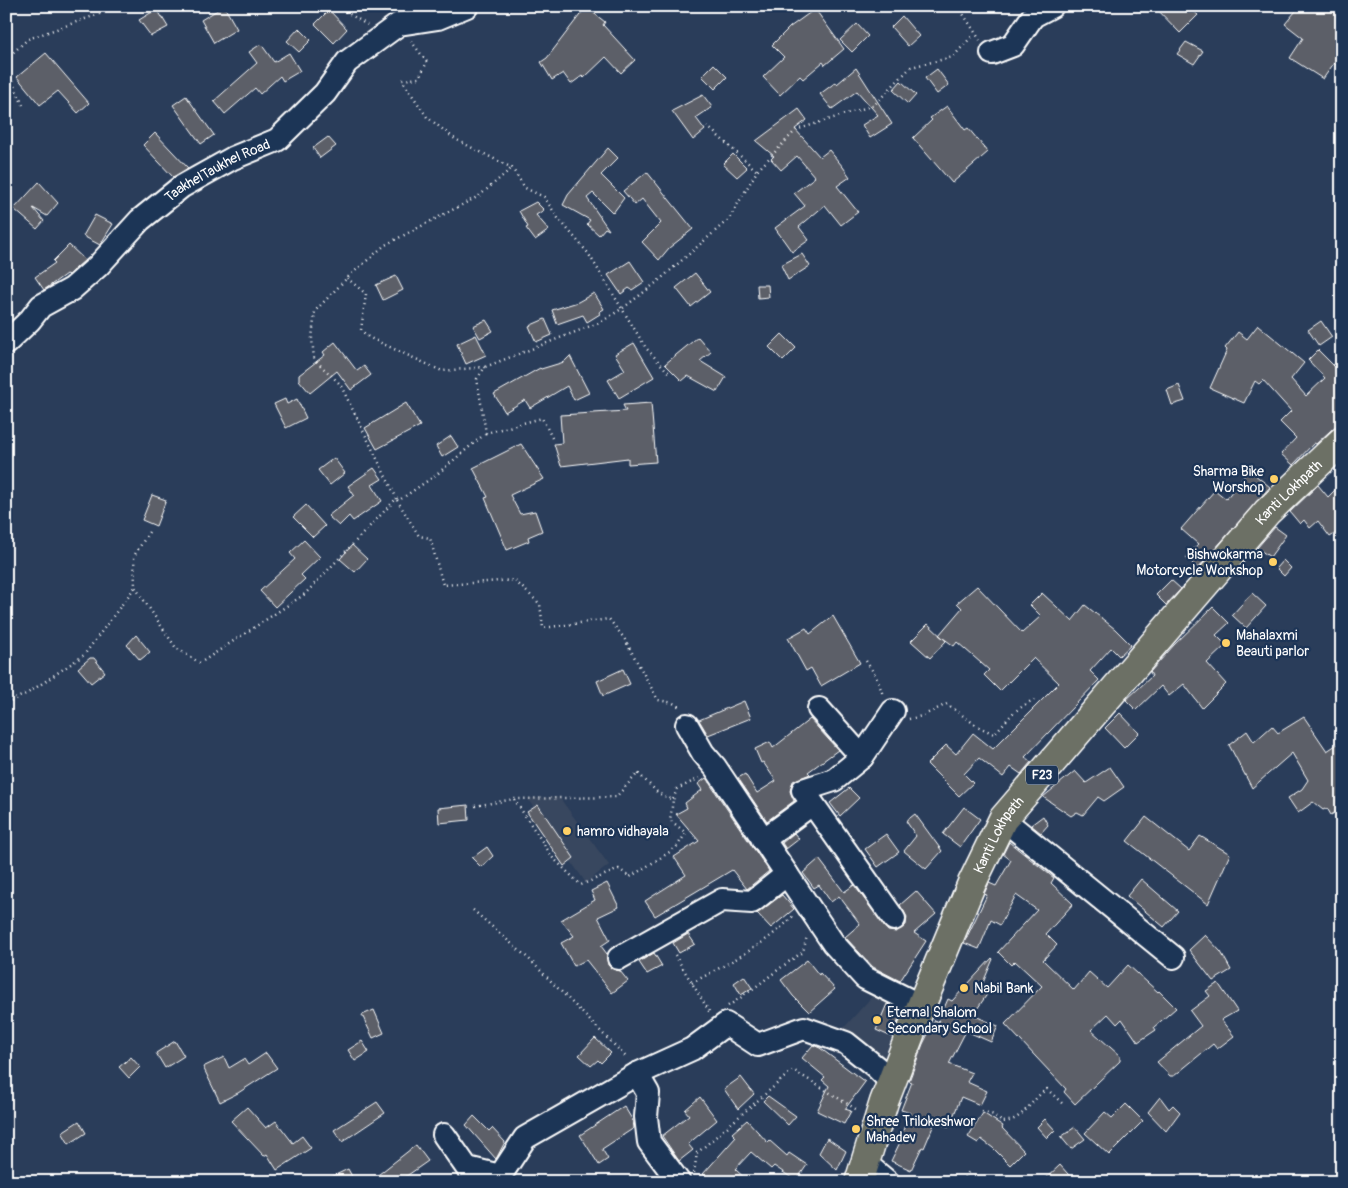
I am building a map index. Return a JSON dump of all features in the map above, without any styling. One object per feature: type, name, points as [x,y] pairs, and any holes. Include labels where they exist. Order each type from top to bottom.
[{"type":"main road","name":"Kanti Lokhpath","points":[[862,1172],[892,1083],[921,1006],[972,883],[1003,819],[1267,512],[1340,447]]},
{"type":"street","name":"TaakhelTaukhel Road","points":[[13,337],[40,306],[72,289],[98,266],[140,220],[181,187],[233,158],[277,140],[325,93],[347,62],[399,24],[438,18],[467,6]]},
{"type":"street","points":[[992,53],[1013,45],[1032,16],[1052,6]]},
{"type":"street","points":[[819,709],[862,757]]},
{"type":"street","points":[[893,711],[862,757],[834,780],[803,790],[894,919]]},
{"type":"street","points":[[687,725],[703,754],[715,767],[833,943],[865,978],[921,1006]]},
{"type":"street","points":[[763,840],[812,804]]},
{"type":"street","points":[[1003,819],[1173,957]]},
{"type":"street","points":[[619,958],[722,900],[752,902],[787,874]]},
{"type":"street","points":[[444,1135],[467,1168],[500,1176],[525,1138],[637,1074],[692,1049],[726,1024],[758,1045],[804,1028],[846,1043],[876,1067],[892,1083]]},
{"type":"street","points":[[637,1074],[648,1093],[646,1117],[649,1142],[679,1182]]},
{"type":"street","points":[[862,1172],[888,1182]]},
{"type":"path","points":[[6,58],[28,39],[122,6]]},
{"type":"path","points":[[336,6],[370,26]]},
{"type":"path","points":[[958,6],[974,34],[992,53]]},
{"type":"path","points":[[399,24],[427,62],[419,78],[402,80],[427,117],[455,139],[512,168],[525,188],[544,197],[558,218],[588,253],[646,348],[670,374]]},
{"type":"path","points":[[346,278],[366,294],[361,330],[368,337],[442,371],[485,367],[601,322],[656,283],[728,218],[757,171],[796,130],[874,105],[911,67],[953,57],[974,34]]},
{"type":"path","points":[[6,68],[23,105]]},
{"type":"path","points":[[707,126],[757,171]]},
{"type":"path","points":[[512,168],[479,196],[386,246],[346,278],[315,311],[312,338],[314,359],[340,384],[397,500],[419,536],[430,538],[443,585],[514,580],[540,604],[543,628],[609,619],[624,638],[658,700],[673,703],[682,709],[676,725],[687,725]]},
{"type":"path","points":[[485,367],[477,379],[486,433]]},
{"type":"path","points":[[149,532],[134,556],[135,587],[176,648],[200,663],[305,594],[397,500],[436,475],[486,433],[542,418],[552,438]]},
{"type":"path","points":[[6,703],[28,693],[84,655],[135,587]]},
{"type":"path","points":[[866,661],[900,721],[922,716],[948,704],[977,726],[994,734],[1014,712],[1034,698]]},
{"type":"path","points":[[514,798],[553,858],[581,885],[618,869],[630,877],[676,848],[686,833],[670,820],[677,789],[684,784],[707,775],[715,767]]},
{"type":"path","points":[[474,806],[514,798],[616,797],[638,773],[658,793],[673,800]]},
{"type":"path","points":[[473,910],[560,989],[632,1064],[637,1074]]},
{"type":"path","points":[[692,983],[749,951],[784,927],[794,915],[802,917],[812,912]]},
{"type":"path","points":[[727,1007],[747,995],[778,968],[803,952],[808,934]]},
{"type":"path","points":[[675,955],[712,1016]]},
{"type":"path","points":[[693,1182],[697,1152],[793,1070],[878,1123]]},
{"type":"path","points":[[982,1111],[1002,1122],[1012,1122],[1025,1111],[1035,1097],[1048,1089],[1064,1105]]},
{"type":"path","points":[[964,1182],[970,1169]]},
{"type":"shaded area","name":"hamro vidhayala","points":[[559,797],[609,865],[586,883],[527,798]]},
{"type":"shaded area","name":"Eternal Shalom Secondary School","points":[[877,991],[907,1008],[883,1063],[841,1031]]},
{"type":"building","points":[[224,6],[237,29],[214,43],[201,20]]},
{"type":"building","points":[[1154,6],[1188,6],[1198,15],[1180,33]]},
{"type":"building","points":[[1300,6],[1342,6],[1342,58],[1336,65],[1334,63],[1323,79],[1290,58],[1303,38],[1285,24]]},
{"type":"building","points":[[586,7],[605,22],[603,25],[635,60],[621,73],[606,57],[584,78],[582,76],[571,84],[563,73],[552,80],[541,62],[547,58]]},
{"type":"building","points":[[157,9],[168,27],[151,36],[139,20]]},
{"type":"building","points":[[815,9],[844,49],[825,65],[823,62],[803,79],[800,76],[780,95],[763,77],[784,57],[772,45],[790,27]]},
{"type":"building","points":[[329,10],[347,29],[334,43],[315,24]]},
{"type":"building","points":[[902,16],[919,36],[908,46],[891,27]]},
{"type":"building","points":[[857,24],[868,36],[852,52],[840,40]]},
{"type":"building","points":[[299,28],[311,40],[299,52],[287,41]]},
{"type":"building","points":[[1186,42],[1203,51],[1194,64],[1177,54]]},
{"type":"building","points":[[261,44],[274,62],[289,53],[300,71],[283,81],[280,76],[260,94],[255,88],[225,114],[214,101],[257,63],[249,52]]},
{"type":"building","points":[[46,53],[89,103],[78,113],[58,91],[40,105],[17,77]]},
{"type":"building","points":[[714,64],[727,77],[715,89],[702,76]]},
{"type":"building","points":[[856,68],[892,124],[870,138],[862,125],[878,115],[857,91],[832,109],[820,94],[836,82],[837,84]]},
{"type":"building","points":[[937,69],[949,85],[937,94],[925,78]]},
{"type":"building","points":[[901,81],[916,95],[908,104],[893,90]]},
{"type":"building","points":[[703,95],[712,107],[696,118],[705,130],[693,140],[672,111]]},
{"type":"building","points":[[186,96],[214,135],[201,144],[173,105]]},
{"type":"building","points":[[947,106],[965,130],[968,128],[988,152],[952,183],[913,138],[932,120],[930,118]]},
{"type":"building","points":[[799,109],[807,120],[795,129],[820,157],[829,150],[843,167],[850,177],[837,186],[858,212],[841,225],[825,205],[799,227],[809,240],[792,252],[775,228],[805,206],[794,193],[815,177],[797,156],[781,170],[771,159],[774,156],[756,141]]},
{"type":"building","points":[[155,133],[188,168],[173,177],[143,145]]},
{"type":"building","points":[[328,137],[336,146],[320,158],[313,148]]},
{"type":"building","points":[[608,148],[618,158],[601,175],[624,198],[613,213],[593,193],[587,198],[609,230],[605,228],[599,235],[587,224],[590,220],[563,205],[568,195]]},
{"type":"building","points":[[733,154],[747,168],[737,177],[723,164]]},
{"type":"building","points":[[647,172],[693,229],[669,248],[659,260],[642,242],[661,223],[642,199],[635,205],[623,191]]},
{"type":"building","points":[[39,182],[58,203],[47,216],[33,208],[44,221],[37,229],[14,209]]},
{"type":"building","points":[[536,202],[544,210],[536,215],[549,230],[535,240],[526,228],[528,227],[519,211]]},
{"type":"building","points":[[95,215],[113,224],[100,245],[83,236]]},
{"type":"building","points":[[69,245],[85,260],[68,275],[66,274],[44,290],[35,277],[55,263],[53,261]]},
{"type":"building","points":[[802,254],[810,266],[788,280],[781,265]]},
{"type":"building","points":[[630,261],[644,282],[632,290],[629,288],[621,294],[608,275]]},
{"type":"building","points":[[695,273],[710,292],[691,307],[676,288]]},
{"type":"building","points":[[396,276],[403,290],[383,300],[376,285]]},
{"type":"building","points":[[757,285],[768,285],[769,297],[758,298]]},
{"type":"building","points":[[594,293],[604,309],[599,312],[600,314],[587,322],[583,315],[557,324],[552,310],[578,302]]},
{"type":"building","points":[[545,319],[552,335],[536,342],[529,326]]},
{"type":"building","points":[[486,320],[493,331],[480,338],[473,326]]},
{"type":"building","points":[[1321,321],[1332,337],[1319,346],[1308,330]]},
{"type":"building","points":[[1258,325],[1304,363],[1291,379],[1306,396],[1325,378],[1308,360],[1318,350],[1342,374],[1342,420],[1316,444],[1314,443],[1293,465],[1281,454],[1296,438],[1280,422],[1291,411],[1263,380],[1259,384],[1255,381],[1244,403],[1210,388],[1227,350],[1225,348],[1238,332],[1247,339]]},
{"type":"building","points":[[782,334],[796,348],[783,361],[769,347]]},
{"type":"building","points":[[476,335],[486,355],[466,364],[457,344]]},
{"type":"building","points":[[698,337],[711,352],[700,361],[726,377],[717,392],[688,376],[682,381],[665,364]]},
{"type":"building","points":[[335,342],[357,371],[364,366],[371,375],[351,390],[337,371],[310,393],[299,380],[299,375],[325,355],[323,352]]},
{"type":"building","points":[[634,343],[654,377],[619,398],[608,380],[625,370],[615,354]]},
{"type":"building","points":[[570,356],[589,393],[574,400],[567,386],[530,408],[525,400],[505,412],[494,394],[540,368],[564,362]]},
{"type":"building","points":[[1179,385],[1185,401],[1172,405],[1167,390]]},
{"type":"building","points":[[285,399],[287,404],[297,399],[306,418],[286,428],[274,404]]},
{"type":"building","points":[[406,403],[420,426],[377,449],[365,428]]},
{"type":"building","points":[[651,403],[656,462],[628,464],[628,458],[561,466],[554,444],[562,443],[560,415],[626,411],[623,405]]},
{"type":"building","points":[[451,436],[458,447],[442,457],[436,446]]},
{"type":"building","points":[[521,444],[544,479],[510,495],[520,514],[535,511],[542,531],[528,537],[529,541],[507,550],[485,498],[488,497],[473,468]]},
{"type":"building","points":[[334,458],[345,473],[330,485],[318,470]]},
{"type":"building","points":[[374,468],[382,479],[372,485],[382,501],[353,521],[349,516],[339,526],[328,516],[354,495],[348,486]]},
{"type":"building","points":[[1249,470],[1270,487],[1198,568],[1186,558],[1198,544],[1181,529],[1215,490],[1226,499]]},
{"type":"building","points":[[1342,483],[1342,529],[1330,537],[1318,521],[1310,528],[1304,520],[1300,524],[1290,512],[1318,485],[1328,497]]},
{"type":"building","points":[[152,495],[166,500],[156,526],[142,520]]},
{"type":"building","points":[[306,505],[325,526],[313,537],[293,517]]},
{"type":"building","points":[[1275,527],[1286,535],[1270,557],[1257,548]]},
{"type":"building","points":[[304,540],[320,557],[301,575],[305,579],[275,607],[260,591],[295,559],[290,553]]},
{"type":"building","points":[[352,545],[367,559],[355,572],[340,559]]},
{"type":"building","points":[[1283,560],[1291,568],[1284,576],[1276,568]]},
{"type":"building","points":[[1171,580],[1181,589],[1166,605],[1156,595]]},
{"type":"building","points":[[977,586],[1022,633],[1041,616],[1030,605],[1042,593],[1072,621],[1085,605],[1115,629],[1131,645],[1119,656],[1111,648],[1090,671],[1099,680],[1025,757],[1031,762],[1021,774],[1011,767],[1003,777],[979,758],[964,774],[973,783],[959,796],[927,764],[946,745],[956,754],[973,733],[993,749],[1059,683],[1033,658],[1000,691],[984,675],[989,670],[957,642],[954,646],[939,635],[962,608],[957,603]]},
{"type":"building","points":[[1252,593],[1266,606],[1246,628],[1232,615]]},
{"type":"building","points":[[1213,607],[1229,623],[1216,635],[1226,645],[1207,663],[1226,684],[1202,708],[1184,684],[1169,696],[1161,686],[1136,710],[1126,700],[1152,676],[1150,672],[1174,645]]},
{"type":"building","points":[[833,616],[860,663],[821,686],[811,668],[806,671],[788,638],[806,628],[810,634]]},
{"type":"building","points":[[928,624],[946,641],[930,658],[911,641]]},
{"type":"building","points":[[136,635],[150,652],[140,660],[127,645]]},
{"type":"building","points":[[90,658],[94,658],[105,672],[91,683],[78,668]]},
{"type":"building","points":[[623,669],[630,684],[603,696],[597,681]]},
{"type":"building","points":[[744,701],[751,718],[708,735],[699,720]]},
{"type":"building","points":[[1120,713],[1139,733],[1124,748],[1105,728]]},
{"type":"building","points":[[1304,717],[1327,751],[1342,741],[1342,808],[1331,815],[1327,808],[1323,810],[1313,802],[1298,813],[1288,798],[1302,789],[1308,780],[1292,753],[1252,788],[1229,745],[1247,731],[1254,742],[1272,726],[1278,733]]},
{"type":"building","points":[[810,719],[838,750],[808,772],[810,774],[793,781],[790,791],[794,801],[767,821],[738,778],[745,774],[757,793],[776,781],[763,762],[761,763],[755,749],[770,742],[773,748]]},
{"type":"building","points":[[1110,767],[1124,787],[1104,801],[1098,797],[1083,815],[1077,812],[1071,816],[1043,797],[1075,771],[1086,783]]},
{"type":"building","points":[[706,778],[769,871],[747,889],[732,870],[655,916],[645,901],[686,875],[674,857],[699,841],[676,814],[687,808],[685,803],[702,790],[698,784]]},
{"type":"building","points":[[849,788],[859,798],[840,816],[830,803]]},
{"type":"building","points":[[468,805],[469,820],[439,823],[438,808]]},
{"type":"building","points":[[538,805],[574,858],[564,866],[527,812]]},
{"type":"building","points":[[964,807],[980,819],[960,847],[943,834]]},
{"type":"building","points":[[915,814],[942,851],[926,869],[904,851],[916,836],[906,821]]},
{"type":"building","points":[[1043,816],[1048,825],[1041,833],[1031,825]]},
{"type":"building","points":[[1146,817],[1189,851],[1200,836],[1230,854],[1208,904],[1127,841]]},
{"type":"building","points":[[794,833],[799,839],[786,849],[782,843]]},
{"type":"building","points":[[886,834],[899,852],[878,867],[865,849]]},
{"type":"building","points":[[1009,842],[1054,878],[1051,883],[1073,904],[1046,934],[1057,945],[1043,960],[1074,990],[1089,972],[1107,988],[1128,965],[1176,1008],[1154,1027],[1156,1030],[1138,1042],[1122,1019],[1117,1024],[1108,1014],[1091,1030],[1120,1056],[1120,1061],[1075,1104],[1064,1092],[1066,1089],[1005,1024],[1042,986],[1015,961],[1011,965],[998,952],[1037,910],[1016,895],[1000,925],[991,920],[979,949],[964,943],[987,895],[984,894],[989,883],[996,886],[1011,860],[1003,854]]},
{"type":"building","points":[[487,847],[493,856],[481,867],[472,858]]},
{"type":"building","points":[[819,859],[844,892],[854,885],[888,931],[896,932],[906,925],[907,917],[900,905],[916,891],[936,914],[914,933],[926,941],[900,981],[873,967],[845,937],[860,924],[839,896],[831,902],[819,885],[814,888],[803,873]]},
{"type":"building","points":[[1141,879],[1178,911],[1164,927],[1127,896]]},
{"type":"building","points":[[607,883],[619,907],[598,917],[610,940],[601,946],[607,954],[608,965],[620,971],[628,981],[612,993],[586,960],[574,966],[561,943],[574,936],[561,920],[595,900],[591,891]]},
{"type":"building","points":[[782,895],[794,909],[771,928],[757,913]]},
{"type":"building","points":[[688,934],[695,944],[679,953],[673,943]]},
{"type":"building","points":[[1205,935],[1221,952],[1231,970],[1213,981],[1189,950]]},
{"type":"building","points":[[654,953],[662,966],[647,974],[639,962]]},
{"type":"building","points":[[992,958],[982,985],[990,990],[973,1015],[998,1026],[991,1042],[966,1031],[949,1064],[972,1073],[967,1082],[987,1091],[980,1105],[961,1097],[949,1127],[935,1122],[924,1148],[922,1147],[911,1170],[891,1161],[902,1138],[900,1138],[910,1113],[901,1110],[912,1082],[909,1081],[923,1044],[935,1020],[938,1022],[948,999],[952,1001]]},
{"type":"building","points":[[807,960],[819,975],[820,973],[835,989],[809,1012],[793,996],[781,980]]},
{"type":"building","points":[[744,976],[752,988],[741,995],[734,983]]},
{"type":"building","points":[[1218,983],[1237,1011],[1221,1020],[1234,1036],[1217,1049],[1213,1044],[1174,1076],[1170,1076],[1157,1062],[1201,1026],[1190,1011],[1210,996],[1206,991]]},
{"type":"building","points":[[887,1004],[902,1011],[892,1037],[876,1030]]},
{"type":"building","points":[[374,1010],[384,1033],[373,1038],[362,1015]]},
{"type":"building","points":[[595,1038],[611,1053],[601,1063],[598,1060],[591,1066],[579,1055]]},
{"type":"building","points":[[175,1041],[184,1056],[165,1068],[156,1053]]},
{"type":"building","points":[[362,1041],[369,1052],[355,1061],[348,1050]]},
{"type":"building","points":[[813,1045],[820,1048],[865,1082],[845,1109],[851,1111],[844,1124],[817,1111],[829,1086],[822,1080],[825,1077],[802,1058]]},
{"type":"building","points":[[266,1053],[277,1068],[220,1102],[203,1067],[224,1057],[229,1068],[244,1059],[248,1065]]},
{"type":"building","points":[[131,1057],[140,1067],[129,1078],[119,1067]]},
{"type":"building","points":[[741,1077],[754,1094],[738,1109],[724,1089]]},
{"type":"building","points":[[768,1096],[796,1116],[788,1125],[763,1101]]},
{"type":"building","points":[[700,1097],[717,1120],[688,1144],[693,1150],[679,1161],[662,1136],[689,1115],[685,1110]]},
{"type":"building","points":[[1160,1097],[1169,1109],[1173,1105],[1180,1112],[1166,1131],[1148,1112]]},
{"type":"building","points":[[377,1102],[385,1113],[342,1142],[334,1130]]},
{"type":"building","points":[[1126,1104],[1143,1121],[1109,1155],[1085,1133],[1105,1112],[1112,1118]]},
{"type":"building","points":[[624,1106],[633,1121],[634,1128],[602,1149],[608,1159],[599,1165],[580,1135]]},
{"type":"building","points":[[247,1107],[266,1128],[276,1121],[293,1143],[302,1136],[311,1148],[277,1170],[267,1154],[264,1156],[231,1121]]},
{"type":"building","points":[[983,1113],[1003,1126],[1002,1128],[1024,1151],[1010,1165],[981,1139],[978,1143],[968,1137]]},
{"type":"building","points":[[474,1116],[489,1131],[492,1128],[505,1142],[496,1159],[466,1125]]},
{"type":"building","points":[[1045,1119],[1055,1130],[1047,1138],[1037,1127]]},
{"type":"building","points":[[747,1120],[768,1143],[770,1141],[787,1156],[789,1153],[807,1165],[796,1181],[774,1166],[771,1169],[751,1152],[735,1169],[749,1182],[712,1182],[703,1174],[736,1137],[732,1133]]},
{"type":"building","points":[[79,1121],[86,1133],[69,1144],[62,1132]]},
{"type":"building","points":[[1075,1127],[1085,1139],[1071,1149],[1061,1137]]},
{"type":"building","points":[[827,1138],[846,1151],[837,1170],[819,1153]]},
{"type":"building","points":[[416,1145],[428,1161],[398,1182],[369,1182]]},
{"type":"building","points":[[1060,1165],[1075,1182],[1042,1182]]},
{"type":"building","points":[[348,1169],[355,1182],[321,1182]]},
{"type":"place","name":"Sharma Bike Worshop","points":[[1274,479]]},
{"type":"place","name":"Bishwokarma Motorcycle Workshop","points":[[1273,562]]},
{"type":"place","name":"Mahalaxmi Beauti parlor","points":[[1226,643]]},
{"type":"place","name":"hamro vidhayala","points":[[567,831]]},
{"type":"place","name":"Nabil Bank","points":[[964,988]]},
{"type":"place","name":"Eternal Shalom Secondary School","points":[[877,1020]]},
{"type":"place","name":"Shree Trilokeshwor Mahadev","points":[[856,1129]]}]
